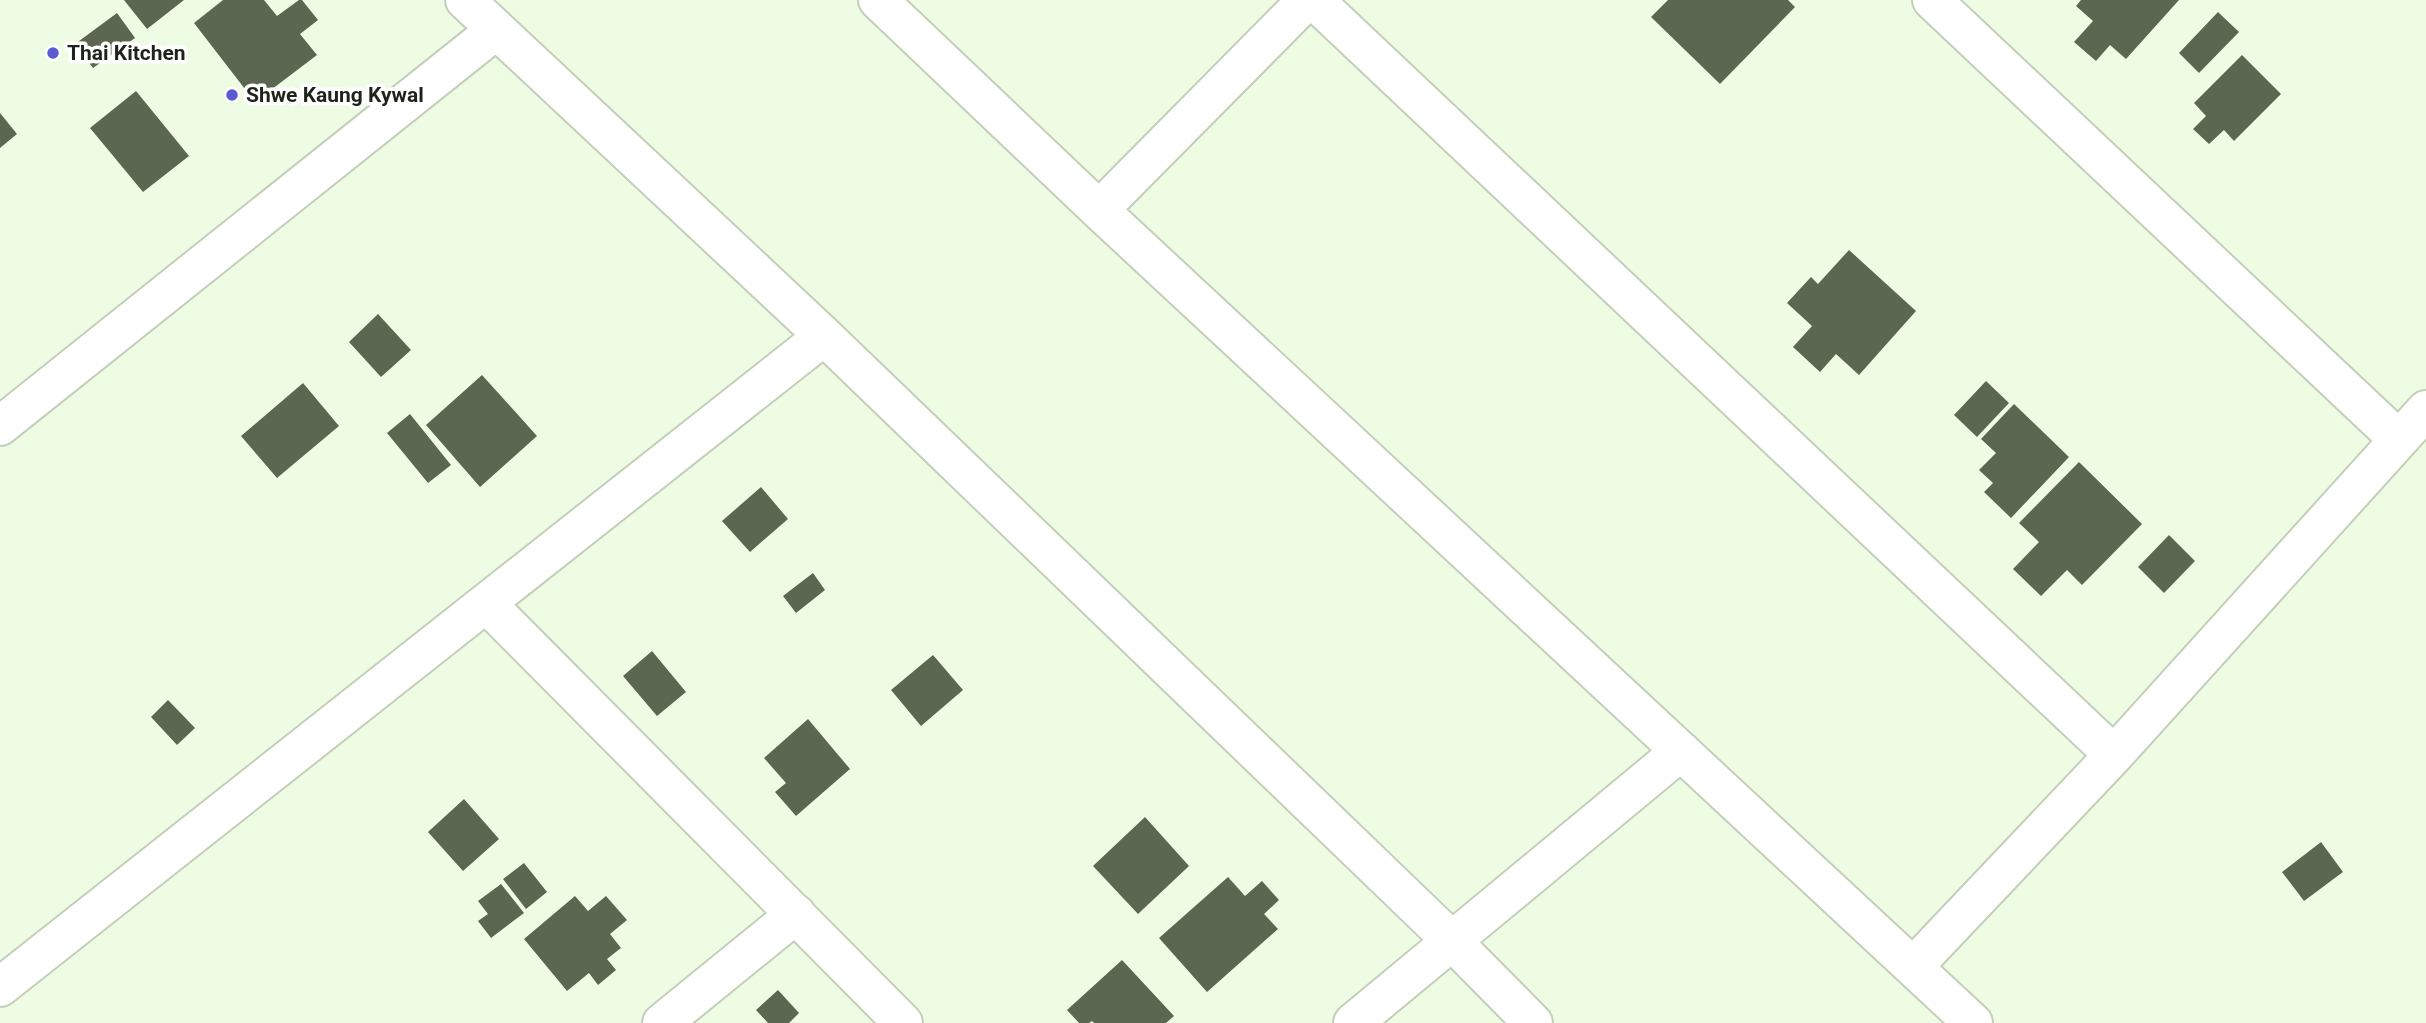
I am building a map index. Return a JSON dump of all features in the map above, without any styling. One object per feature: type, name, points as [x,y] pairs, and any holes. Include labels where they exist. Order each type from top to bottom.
[{"type":"street","points":[[465,0],[824,336],[1534,1023]]},
{"type":"street","points":[[878,0],[1099,210],[1973,1023]]},
{"type":"street","points":[[1099,210],[1307,0]]},
{"type":"street","points":[[1314,0],[2114,755]]},
{"type":"street","points":[[1932,0],[2398,439]]},
{"type":"street","points":[[0,426],[496,30]]},
{"type":"street","points":[[0,988],[824,336]]},
{"type":"street","points":[[1913,967],[2114,755],[2426,410]]},
{"type":"street","points":[[486,603],[903,1023]]},
{"type":"street","points":[[1353,1023],[1681,751]]},
{"type":"street","points":[[662,1023],[796,914]]},
{"type":"building","points":[[124,0],[184,0],[147,29]]},
{"type":"building","points":[[223,0],[264,0],[277,16],[302,0],[318,20],[300,34],[317,55],[255,102],[194,23]]},
{"type":"building","points":[[1668,0],[1788,0],[1795,7],[1720,84],[1651,17]]},
{"type":"building","points":[[2081,0],[2179,0],[2126,59],[2110,45],[2096,61],[2074,42],[2093,21],[2076,6]]},
{"type":"building","points":[[2218,12],[2239,32],[2199,73],[2179,53]]},
{"type":"building","points":[[117,13],[135,38],[93,68],[75,44]]},
{"type":"building","points":[[2242,55],[2281,94],[2234,141],[2224,130],[2209,144],[2193,129],[2206,116],[2194,103]]},
{"type":"building","points":[[136,91],[189,156],[143,192],[90,128]]},
{"type":"building","points":[[0,113],[17,134],[0,148]]},
{"type":"building","points":[[1849,250],[1916,311],[1859,375],[1836,354],[1820,372],[1793,347],[1812,326],[1787,303],[1811,277],[1818,284]]},
{"type":"building","points":[[378,314],[411,350],[381,377],[349,342]]},
{"type":"building","points":[[482,375],[537,436],[480,487],[426,425]]},
{"type":"building","points":[[1986,381],[2009,403],[1977,437],[1954,415]]},
{"type":"building","points":[[303,383],[339,426],[277,478],[241,436]]},
{"type":"building","points":[[2014,404],[2069,457],[2011,518],[1984,492],[1993,483],[1979,470],[1996,453],[1981,439]]},
{"type":"building","points":[[410,414],[451,465],[428,483],[387,433]]},
{"type":"building","points":[[2079,462],[2142,524],[2082,585],[2067,570],[2041,596],[2013,569],[2039,542],[2019,523]]},
{"type":"building","points":[[761,487],[788,519],[750,552],[722,521]]},
{"type":"building","points":[[2169,535],[2195,561],[2164,593],[2138,567]]},
{"type":"building","points":[[813,573],[825,590],[796,613],[783,596]]},
{"type":"building","points":[[652,651],[686,692],[657,716],[623,676]]},
{"type":"building","points":[[933,655],[963,690],[921,726],[891,690]]},
{"type":"building","points":[[168,700],[195,728],[177,745],[151,717]]},
{"type":"building","points":[[808,719],[850,769],[796,816],[775,792],[786,783],[764,758]]},
{"type":"building","points":[[464,799],[499,839],[463,871],[428,832]]},
{"type":"building","points":[[1145,817],[1189,866],[1138,914],[1093,866]]},
{"type":"building","points":[[2321,842],[2343,872],[2304,901],[2282,872]]},
{"type":"building","points":[[524,863],[547,892],[526,909],[503,879]]},
{"type":"building","points":[[1228,877],[1245,896],[1262,881],[1279,900],[1264,914],[1278,929],[1207,992],[1159,938]]},
{"type":"building","points":[[501,884],[524,913],[491,938],[478,921],[488,914],[478,901]]},
{"type":"building","points":[[575,896],[588,911],[606,896],[627,920],[610,934],[621,948],[607,959],[616,970],[598,985],[589,973],[567,991],[524,939]]},
{"type":"building","points":[[1122,960],[1174,1016],[1166,1023],[1079,1023],[1067,1010]]},
{"type":"building","points":[[778,990],[799,1013],[789,1023],[768,1023],[756,1010]]},
{"type":"place","name":"Thai Kitchen","points":[[53,53]]},
{"type":"place","name":"Shwe Kaung Kywal","points":[[232,95]]}]
